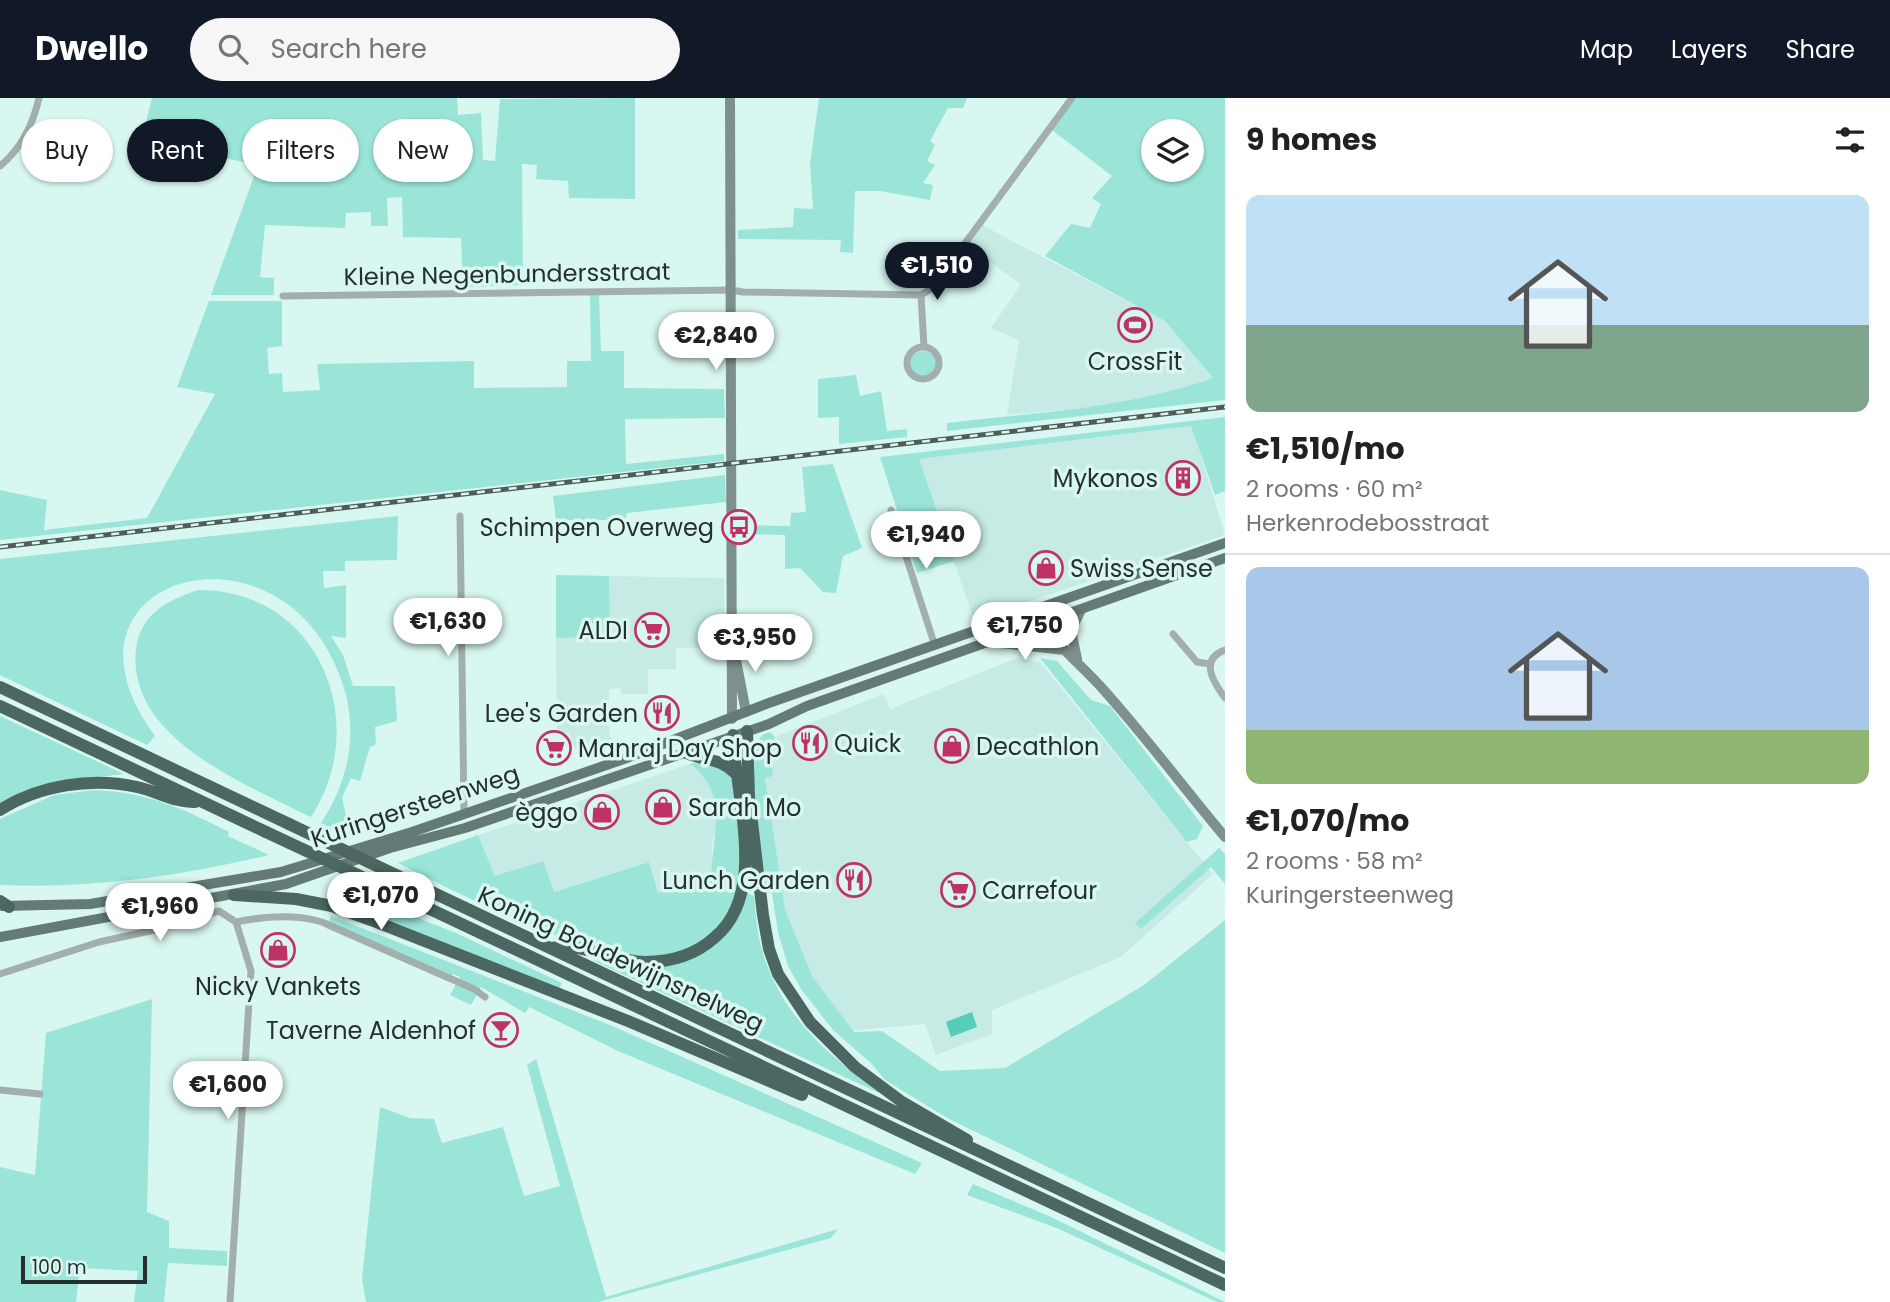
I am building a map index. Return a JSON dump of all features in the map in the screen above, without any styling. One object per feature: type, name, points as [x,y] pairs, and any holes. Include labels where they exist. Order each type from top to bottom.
[{"type":"highway","name":"Koning Boudewijnsnelweg","points":[[0,687],[1225,1268]]},
{"type":"highway","name":"Koning Boudewijnsnelweg","points":[[0,706],[1225,1285]]},
{"type":"highway","points":[[747,731],[749,797],[763,915],[769,949],[778,974],[810,1022],[855,1067],[902,1102],[964,1136],[983,1154]]},
{"type":"highway","points":[[551,948],[567,945],[623,960],[661,962],[703,948],[722,932],[741,901],[746,882],[747,864],[735,773],[733,735]]},
{"type":"highway","points":[[684,752],[696,758],[717,760],[735,773]]},
{"type":"highway","points":[[0,810],[44,790],[96,782],[134,786],[185,802],[202,802]]},
{"type":"highway","points":[[234,895],[296,899],[332,906],[628,1021],[806,1096],[822,1095]]},
{"type":"main road","points":[[730,98],[733,735]]},
{"type":"main road","name":"Kuringersteenweg","points":[[3,905],[90,904],[281,872],[464,814],[1225,543]]},
{"type":"main road","name":"Kuringersteenweg","points":[[4,937],[286,884],[390,848],[465,828],[747,731],[807,706],[1225,558]]},
{"type":"main road","points":[[1038,610],[1043,624],[1079,663],[1225,838]]},
{"type":"main road","points":[[1079,663],[1071,639],[1072,625],[1081,610]]},
{"type":"main road","points":[[732,642],[746,712],[747,731]]},
{"type":"main road","points":[[992,642],[1065,650]]},
{"type":"street","points":[[0,166],[14,153],[23,139],[39,98]]},
{"type":"street","points":[[923,347],[921,295],[932,288],[1072,98]]},
{"type":"street","name":"Kleine Negenbundersstraat","points":[[283,296],[731,290],[921,295]]},
{"type":"street","points":[[923,347],[933,351],[939,360],[937,370],[925,379],[915,377],[907,364],[910,354],[923,347]]},
{"type":"street","points":[[891,510],[935,646]]},
{"type":"street","points":[[460,516],[464,814]]},
{"type":"street","points":[[1173,634],[1197,662],[1210,664]]},
{"type":"street","points":[[1225,650],[1214,656],[1210,664],[1210,674],[1225,698]]},
{"type":"street","points":[[0,974],[86,947],[219,911],[236,922],[251,971],[230,1302]]},
{"type":"street","points":[[236,922],[261,917],[299,917],[322,922],[474,989],[485,998]]},
{"type":"street","points":[[0,946],[4,937]]},
{"type":"street","points":[[0,1090],[40,1094]]},
{"type":"shaded area","points":[[152,98],[457,98],[458,115],[481,113],[483,160],[495,161],[500,99],[635,98],[635,199],[569,198],[568,181],[536,179],[537,165],[522,164],[523,285],[463,287],[461,238],[403,237],[402,197],[387,198],[388,226],[371,226],[371,212],[346,213],[345,228],[265,225],[260,277],[274,278],[274,295],[211,295],[252,182],[359,182],[359,119],[242,119],[242,162],[228,159],[228,119],[147,119]]},
{"type":"shaded area","points":[[819,98],[967,98],[963,108],[948,108],[930,141],[935,145],[927,161],[935,165],[923,183],[933,185],[930,200],[880,191],[855,191],[853,253],[840,252],[841,240],[738,239],[738,230],[793,227],[794,208],[813,209],[810,164]]},
{"type":"shaded area","points":[[1075,98],[1225,98],[1225,400],[947,431],[947,423],[1114,403],[1147,397],[1213,378],[1165,321],[1045,256],[1071,224],[1090,228],[1101,204],[1092,198],[1112,176],[1052,130]]},
{"type":"shaded area","points":[[982,225],[1165,321],[1213,378],[1165,395],[1093,407],[1007,415],[1019,340],[991,328],[1021,284],[967,246]]},
{"type":"shaded area","points":[[590,295],[599,295],[601,351],[624,351],[624,388],[724,389],[725,418],[625,419],[626,464],[724,454],[724,461],[0,540],[0,490],[47,500],[44,530],[147,518],[215,394],[177,387],[209,301],[282,301],[282,346],[267,348],[269,374],[282,373],[283,392],[320,390],[317,364],[474,361],[474,388],[567,387],[567,361],[591,361]]},
{"type":"shaded area","points":[[923,351],[932,355],[936,364],[932,373],[923,377],[914,373],[910,364],[914,355]]},
{"type":"shaded area","points":[[856,375],[860,396],[881,391],[887,431],[907,429],[907,437],[839,444],[839,417],[818,418],[818,379]]},
{"type":"shaded area","points":[[1225,417],[1225,491],[1215,495],[1191,426],[919,459],[954,561],[917,573],[880,457]]},
{"type":"shaded area","points":[[1192,426],[1225,535],[974,620],[918,459]]},
{"type":"shaded area","points":[[833,464],[862,548],[843,556],[836,593],[823,592],[800,568],[785,569],[785,535],[738,534],[738,525],[790,526],[791,513],[806,512],[802,467]]},
{"type":"shaded area","points":[[725,475],[726,502],[627,513],[625,520],[556,520],[553,496]]},
{"type":"shaded area","points":[[398,516],[397,560],[345,561],[345,571],[323,571],[324,588],[346,585],[346,638],[331,636],[343,655],[353,686],[395,686],[397,721],[375,727],[376,744],[370,747],[360,781],[351,778],[342,798],[350,834],[344,836],[321,823],[338,790],[348,755],[350,719],[342,682],[312,628],[271,594],[226,580],[182,583],[147,602],[126,635],[127,681],[155,736],[147,745],[0,675],[0,559]]},
{"type":"shaded area","points":[[556,575],[609,576],[610,637],[556,638]]},
{"type":"shaded area","points":[[609,576],[724,578],[725,647],[676,648],[676,669],[648,669],[648,694],[621,694],[621,688],[609,689],[609,732],[613,744],[578,757],[569,733],[557,733],[556,638],[610,637]]},
{"type":"shaded area","points":[[198,590],[240,596],[275,612],[303,636],[323,667],[334,703],[336,741],[329,780],[311,817],[224,773],[195,754],[170,733],[150,708],[138,680],[136,649],[143,626],[166,604]]},
{"type":"shaded area","points":[[1017,658],[1040,662],[1213,874],[1121,957],[992,1010],[992,1034],[936,1055],[925,1024],[846,1031],[808,979],[781,911],[765,778],[773,776],[770,747],[775,737],[884,694],[890,709]]},
{"type":"shaded area","points":[[1040,658],[1057,661],[1091,700],[1110,706],[1203,826],[1197,839],[1187,842]]},
{"type":"shaded area","points":[[0,716],[124,774],[65,781],[0,803]]},
{"type":"shaded area","points":[[770,732],[775,737],[769,746],[773,776],[765,778],[785,910],[812,976],[854,1032],[882,1031],[940,1071],[1005,1068],[1144,985],[1225,920],[1225,1253],[949,1119],[885,1080],[872,1064],[833,1030],[801,989],[788,966],[778,932],[772,893],[767,893],[756,811],[754,766],[762,735]]},
{"type":"shaded area","points":[[690,764],[703,773],[712,787],[717,835],[713,835],[711,875],[658,893],[648,862],[553,892],[495,876],[478,835]]},
{"type":"shaded area","points":[[690,764],[715,764],[731,777],[740,864],[735,898],[728,914],[714,931],[685,950],[652,957],[625,955],[593,947],[523,922],[398,863],[478,835],[495,876],[543,861],[554,892],[649,862],[658,893],[711,874],[716,815],[710,788],[702,775]]},
{"type":"shaded area","points":[[93,790],[130,794],[164,803],[213,824],[229,832],[228,836],[269,855],[169,875],[102,883],[0,885],[0,819],[54,795]]},
{"type":"shaded area","points":[[1219,848],[1225,854],[1225,884],[1211,867],[1141,929],[1135,923]]},
{"type":"shaded area","points":[[352,892],[456,933],[562,983],[559,990],[347,906]]},
{"type":"shaded area","points":[[747,893],[754,896],[759,937],[770,972],[792,1012],[823,1047],[878,1089],[879,1093],[592,960],[635,967],[722,939],[740,915]]},
{"type":"shaded area","points":[[331,916],[610,1025],[922,1163],[915,1174],[618,1051],[529,1007],[525,1013],[481,987],[471,1005],[450,995],[460,977],[453,974],[449,982],[326,928]]},
{"type":"shaded area","points":[[152,999],[147,1212],[169,1221],[169,1248],[227,1251],[227,1266],[168,1263],[164,1302],[134,1302],[138,1271],[80,1268],[76,1302],[0,1302],[0,1167],[35,1175],[46,1033]]},
{"type":"shaded area","points":[[972,1012],[977,1027],[951,1037],[946,1022]]},
{"type":"shaded area","points":[[536,1059],[606,1297],[838,1229],[831,1238],[598,1302],[366,1302],[362,1279],[380,1107],[410,1118],[434,1119],[442,1143],[503,1127],[524,1196],[560,1186],[527,1065]]},
{"type":"shaded area","points":[[973,1184],[1051,1217],[1225,1302],[1217,1302],[1059,1229],[967,1195]]},
{"type":"railway","points":[[0,547],[1225,407]]},
{"type":"place","name":"CrossFit","points":[[1135,325]]},
{"type":"place","name":"Mykonos","points":[[1183,478]]},
{"type":"place","name":"Schimpen Overweg","points":[[739,527]]},
{"type":"place","name":"Swiss Sense","points":[[1046,568]]},
{"type":"place","name":"ALDI","points":[[652,630]]},
{"type":"place","name":"Lee's Garden","points":[[662,713]]},
{"type":"place","name":"Quick","points":[[810,743]]},
{"type":"place","name":"Decathlon","points":[[952,746]]},
{"type":"place","name":"Manraj Day Shop","points":[[554,748]]},
{"type":"place","name":"Sarah Mo","points":[[663,807]]},
{"type":"place","name":"èggo","points":[[602,812]]},
{"type":"place","name":"Lunch Garden","points":[[854,880]]},
{"type":"place","name":"Carrefour","points":[[958,890]]},
{"type":"place","name":"Nicky Vankets","points":[[278,950]]},
{"type":"place","name":"Taverne Aldenhof","points":[[501,1030]]}]
